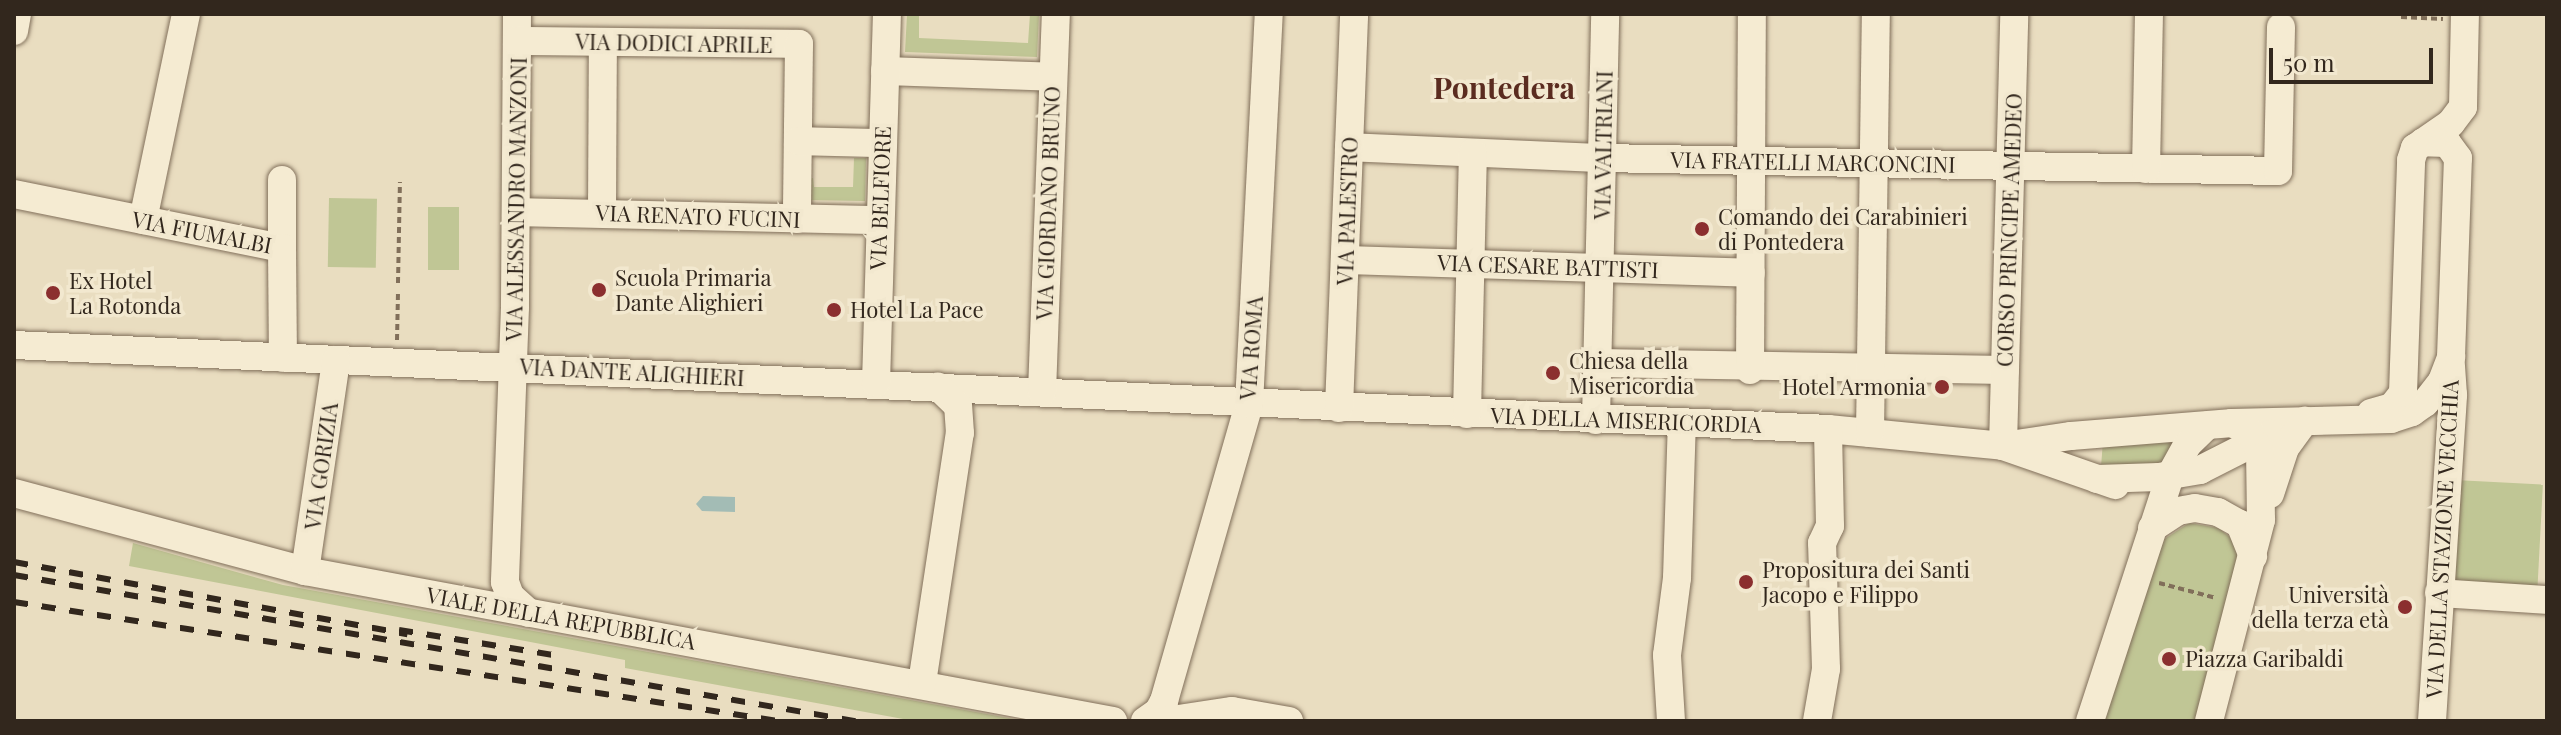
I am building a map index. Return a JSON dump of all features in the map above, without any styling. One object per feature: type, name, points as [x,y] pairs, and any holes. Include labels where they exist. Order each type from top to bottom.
[{"type":"street","points":[[14,31],[17,14]]},
{"type":"street","points":[[143,220],[186,14]]},
{"type":"street","name":"VIA BELFIORE","points":[[876,383],[887,14]]},
{"type":"street","name":"VIA GIORDANO BRUNO","points":[[1042,392],[1056,14]]},
{"type":"street","name":"VIA ROMA","points":[[1145,721],[1162,706],[1249,404],[1269,14]]},
{"type":"street","name":"VIA PALESTRO","points":[[1339,408],[1354,14]]},
{"type":"street","name":"VIA VALTRIANI","points":[[1596,420],[1605,14]]},
{"type":"street","points":[[1751,367],[1752,14]]},
{"type":"street","points":[[1817,721],[1826,669],[1822,543],[1830,526],[1851,431],[1870,366],[1876,14]]},
{"type":"street","name":"CORSO PRINCIPE AMEDEO","points":[[2003,446],[2014,14]]},
{"type":"street","points":[[2146,169],[2149,14]]},
{"type":"street","points":[[2345,419],[2392,407],[2403,393],[2411,160],[2423,142],[2451,123],[2463,107],[2457,16]]},
{"type":"street","name":"VIA FRATELLI MARCONCINI","points":[[1349,147],[1602,158],[2278,171],[2281,27]]},
{"type":"street","name":"VIA DODICI APRILE","points":[[517,28],[603,43],[799,44],[797,219]]},
{"type":"street","name":"VIA ALESSANDRO MANZONI","points":[[517,28],[514,367],[505,586],[529,613]]},
{"type":"street","points":[[602,213],[603,43]]},
{"type":"street","points":[[885,71],[1053,77]]},
{"type":"street","points":[[798,141],[882,143]]},
{"type":"street","name":"VIA DELLA STAZIONE VECCHIA","points":[[2423,142],[2447,143],[2458,158],[2451,357],[2453,395],[2432,721]]},
{"type":"street","points":[[1467,414],[1473,153]]},
{"type":"street","points":[[282,180],[282,248]]},
{"type":"street","name":"VIA FIUMALBI","points":[[14,194],[282,248],[283,358]]},
{"type":"street","name":"VIA RENATO FUCINI","points":[[516,212],[879,220]]},
{"type":"street","name":"VIA CESARE BATTISTI","points":[[1345,260],[1751,273]]},
{"type":"street","name":"VIA DANTE ALIGHIERI","points":[[14,345],[876,383],[1249,404]]},
{"type":"street","points":[[2345,419],[2391,419],[2412,412],[2437,389],[2451,357]]},
{"type":"street","name":"VIA GORIZIA","points":[[305,571],[336,360]]},
{"type":"street","points":[[1599,363],[2005,370]]},
{"type":"street","points":[[1833,373],[1847,375],[1853,384],[1851,431]]},
{"type":"street","points":[[922,683],[960,433],[958,406],[938,387]]},
{"type":"street","name":"VIA DELLA MISERICORDIA","points":[[1249,404],[1851,431],[2003,446],[2097,479],[2156,516]]},
{"type":"street","name":"VIA DELLA MISERICORDIA","points":[[2003,446],[2071,436],[2220,424],[2345,419]]},
{"type":"street","points":[[2209,721],[2261,520],[2285,448],[2303,420]]},
{"type":"street","name":"VIA DELLA MISERICORDIA","points":[[2097,479],[2170,476],[2206,468],[2303,420]]},
{"type":"street","points":[[1671,721],[1667,655],[1676,598],[1682,422]]},
{"type":"street","points":[[2090,721],[2170,476],[2187,445],[2220,424],[2247,430],[2257,441],[2262,462],[2261,520]]},
{"type":"street","name":"VIALE DELLA REPUBBLICA","points":[[14,493],[305,571],[922,683],[1113,721]]},
{"type":"street","points":[[2156,516],[2195,508],[2218,512],[2240,524],[2253,558]]},
{"type":"street","points":[[2439,593],[2547,600]]},
{"type":"street","points":[[1171,671],[1178,689],[1189,700],[1289,721]]},
{"type":"street","points":[[1165,721],[1232,711]]},
{"type":"path","points":[[2401,17],[2457,16]]},
{"type":"path","points":[[398,283],[400,182]]},
{"type":"path","points":[[396,346],[398,293]]},
{"type":"path","points":[[2149,580],[2210,596]]},
{"type":"green space","points":[[907,14],[919,14],[919,38],[1028,43],[1030,14],[1039,14],[1037,57],[905,52]]},
{"type":"green space","points":[[854,158],[866,158],[865,201],[802,200],[802,178],[813,178],[814,187],[853,187]]},
{"type":"green space","points":[[329,198],[377,199],[376,268],[328,267]]},
{"type":"green space","points":[[428,207],[459,207],[459,270],[428,270]]},
{"type":"green space","points":[[2178,438],[2161,465],[2101,467],[2103,441]]},
{"type":"green space","points":[[2455,480],[2543,485],[2538,586],[2450,582]]},
{"type":"green space","points":[[2189,523],[2219,528],[2233,540],[2239,553],[2197,721],[2104,721],[2163,540]]},
{"type":"green space","points":[[133,543],[283,585],[1025,721],[914,721],[625,668],[625,660],[129,566]]},
{"type":"water","points":[[703,496],[735,497],[735,512],[702,511],[696,504]]},
{"type":"railway","points":[[14,562],[407,634]]},
{"type":"railway","points":[[14,575],[855,721]]},
{"type":"railway","points":[[14,602],[778,721]]},
{"type":"railway","points":[[399,630],[553,655]]},
{"type":"place","name":"Comando dei Carabinieri di Pontedera","points":[[1702,229]]},
{"type":"place","name":"Scuola Primaria Dante Alighieri","points":[[599,290]]},
{"type":"place","name":"Ex Hotel La Rotonda","points":[[53,293]]},
{"type":"place","name":"Hotel La Pace","points":[[834,310]]},
{"type":"place","name":"Chiesa della Misericordia","points":[[1553,373]]},
{"type":"place","name":"Hotel Armonia","points":[[1942,387]]},
{"type":"place","name":"Propositura dei Santi Jacopo e Filippo","points":[[1746,582]]},
{"type":"place","name":"Università della terza età","points":[[2405,607]]},
{"type":"place","name":"Piazza Garibaldi","points":[[2169,659]]},
{"type":"district","name":"Pontedera","points":[[1504,87]]}]
